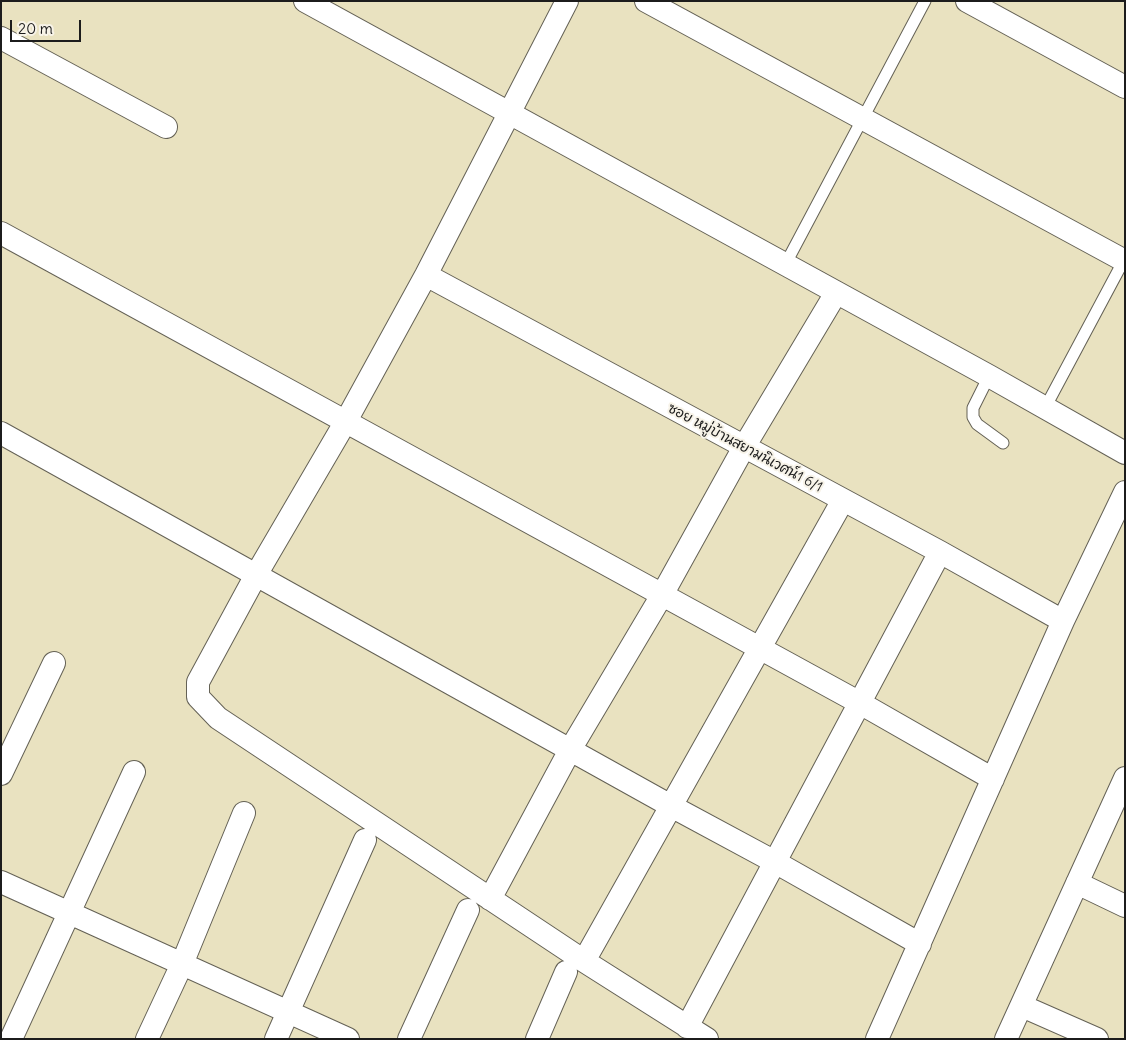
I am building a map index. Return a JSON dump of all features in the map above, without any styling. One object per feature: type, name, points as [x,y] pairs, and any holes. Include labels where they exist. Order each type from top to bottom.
[{"type":"street","points":[[305,1],[989,376],[1125,453]]},
{"type":"street","points":[[567,1],[426,275],[346,421],[256,575],[198,682],[198,697],[218,718],[490,899],[575,966],[707,1039]]},
{"type":"street","points":[[646,1],[1124,260]]},
{"type":"street","points":[[967,1],[1125,87]]},
{"type":"street","points":[[1,38],[166,128]]},
{"type":"street","points":[[1,233],[860,703],[993,779]]},
{"type":"street","name":"ซอย หมู่บ้านสยามนิเวศน์1 6/1","points":[[426,275],[940,552],[1063,621]]},
{"type":"street","points":[[490,899],[570,750],[662,595],[744,447],[836,293]]},
{"type":"street","points":[[1,434],[920,944]]},
{"type":"street","points":[[877,1039],[1063,621],[1125,492]]},
{"type":"street","points":[[537,1039],[575,966],[671,806],[842,500]]},
{"type":"street","points":[[687,1027],[940,552]]},
{"type":"street","points":[[1,774],[54,663]]},
{"type":"street","points":[[11,1039],[134,772]]},
{"type":"street","points":[[1006,1039],[1125,778]]},
{"type":"street","points":[[148,1039],[182,964],[244,814]]},
{"type":"street","points":[[276,1039],[365,840]]},
{"type":"street","points":[[1,882],[348,1039]]},
{"type":"street","points":[[1077,883],[1125,906]]},
{"type":"street","points":[[409,1039],[468,910]]},
{"type":"street","points":[[1022,1006],[1097,1039]]},
{"type":"lane","points":[[785,264],[925,1]]},
{"type":"lane","points":[[1045,408],[1124,260]]},
{"type":"lane","points":[[989,376],[974,408],[973,417],[977,424],[1003,443]]}]
